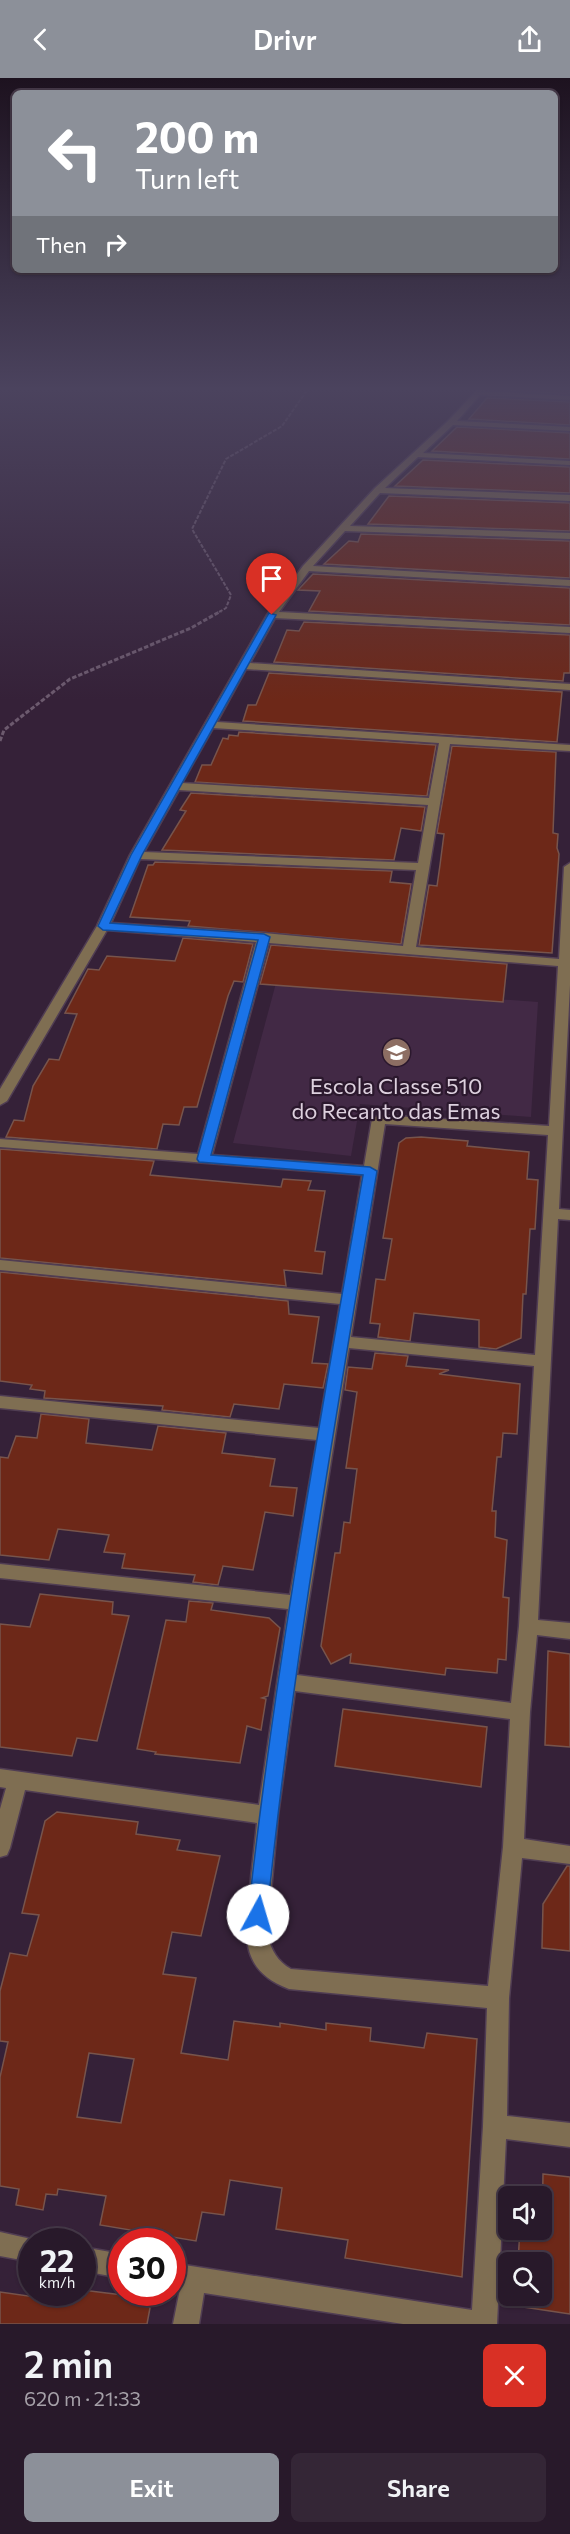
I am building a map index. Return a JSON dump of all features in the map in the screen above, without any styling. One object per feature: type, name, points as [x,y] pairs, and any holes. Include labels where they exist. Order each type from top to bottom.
[{"type":"street","points":[[0,1101],[103,926],[136,855],[272,615],[306,568],[377,491]]},
{"type":"street","points":[[398,491],[570,498]]},
{"type":"street","points":[[345,528],[570,536]]},
{"type":"street","points":[[306,568],[570,583]]},
{"type":"street","points":[[272,615],[570,630]]},
{"type":"street","points":[[244,666],[570,687]]},
{"type":"street","points":[[212,724],[570,748]]},
{"type":"street","points":[[409,949],[445,739]]},
{"type":"street","points":[[176,786],[435,802]]},
{"type":"street","points":[[136,855],[423,867]]},
{"type":"street","points":[[186,2277],[484,2324],[495,2126],[498,1998],[513,1847],[520,1712],[528,1626],[555,1131],[563,1102],[565,963],[570,867]]},
{"type":"street","points":[[103,926],[264,937],[565,963]]},
{"type":"street","points":[[204,1159],[264,937]]},
{"type":"street","points":[[498,1998],[288,1978],[274,1971],[263,1957],[256,1935],[268,1815],[289,1682],[298,1603],[379,1119],[555,1131]]},
{"type":"street","points":[[0,1143],[370,1171]]},
{"type":"street","points":[[550,1214],[570,1215]]},
{"type":"street","points":[[0,1264],[350,1300]]},
{"type":"street","points":[[341,1342],[541,1361]]},
{"type":"street","points":[[0,1402],[325,1435]]},
{"type":"street","points":[[0,1571],[298,1603]]},
{"type":"street","points":[[528,1626],[570,1631]]},
{"type":"street","points":[[289,1682],[520,1712]]},
{"type":"street","points":[[0,1848],[9,1779],[268,1815]]},
{"type":"street","points":[[513,1847],[570,1855]]},
{"type":"street","points":[[495,2126],[570,2135]]},
{"type":"street","points":[[0,2244],[18,2247]]},
{"type":"street","points":[[185,2306],[186,2324]]},
{"type":"path","points":[[0,741],[4,730],[70,679],[191,628],[226,608],[231,595],[192,529],[211,491]]},
{"type":"shaded area","name":"Escola Classe 510 do Recanto das Emas","points":[[276,983],[538,1002],[531,1117],[360,1104],[351,1156],[233,1143]]},
{"type":"building","points":[[515,491],[570,491],[570,493]]},
{"type":"building","points":[[389,496],[570,503],[570,531],[368,524]]},
{"type":"building","points":[[361,534],[570,541],[570,578],[324,564],[349,541],[358,542]]},
{"type":"building","points":[[313,574],[570,588],[570,625],[309,611],[320,591],[298,590]]},
{"type":"building","points":[[304,622],[570,635],[570,673],[564,673],[563,681],[274,662],[287,630],[299,631]]},
{"type":"building","points":[[269,673],[562,692],[557,742],[243,721],[248,705],[256,705]]},
{"type":"building","points":[[239,732],[436,745],[427,796],[195,782],[202,765],[211,765],[223,738],[228,739],[229,735],[238,736]]},
{"type":"building","points":[[452,746],[556,752],[553,833],[558,834],[559,854],[552,953],[419,945],[429,885],[437,886],[444,834],[437,833]]},
{"type":"building","points":[[191,793],[425,807],[421,831],[401,828],[394,860],[162,850],[186,811],[180,810]]},
{"type":"building","points":[[155,862],[392,871],[390,882],[411,884],[401,944],[188,926],[190,921],[130,917],[148,865],[153,865]]},
{"type":"building","points":[[183,938],[253,944],[243,982],[234,981],[228,996],[197,1107],[184,1107],[179,1125],[163,1124],[157,1149],[6,1137],[14,1120],[24,1121],[33,1086],[49,1059],[59,1060],[77,1014],[65,1013],[88,969],[99,970],[107,956],[175,961]]},
{"type":"building","points":[[271,945],[507,964],[503,1002],[260,984]]},
{"type":"building","points":[[406,1138],[468,1141],[467,1146],[529,1152],[527,1179],[538,1180],[535,1229],[530,1229],[526,1294],[523,1294],[521,1338],[496,1349],[479,1347],[479,1320],[414,1313],[410,1341],[378,1337],[380,1324],[370,1323],[376,1279],[385,1280],[392,1239],[383,1238],[399,1143]]},
{"type":"building","points":[[0,1149],[154,1161],[150,1175],[281,1187],[283,1179],[311,1181],[308,1190],[325,1191],[315,1251],[325,1252],[322,1274],[284,1270],[286,1286],[0,1258]]},
{"type":"building","points":[[0,1272],[288,1301],[289,1314],[319,1317],[312,1363],[328,1364],[323,1388],[284,1384],[279,1409],[234,1404],[230,1417],[162,1410],[163,1406],[44,1398],[45,1391],[30,1389],[32,1385],[0,1381]]},
{"type":"building","points":[[375,1353],[408,1356],[406,1366],[449,1370],[439,1374],[520,1384],[517,1434],[503,1433],[501,1457],[497,1457],[492,1511],[496,1511],[495,1537],[507,1540],[503,1597],[509,1598],[506,1660],[498,1659],[497,1673],[446,1668],[445,1675],[350,1663],[351,1654],[331,1664],[321,1646],[335,1553],[340,1553],[344,1522],[350,1523],[357,1469],[346,1468],[357,1392],[345,1390],[348,1367],[372,1369]]},
{"type":"building","points":[[41,1414],[89,1419],[86,1443],[152,1450],[158,1426],[226,1433],[222,1453],[275,1459],[270,1486],[297,1488],[293,1516],[265,1512],[253,1570],[223,1566],[218,1585],[193,1582],[195,1575],[122,1568],[125,1554],[104,1552],[109,1535],[58,1529],[49,1560],[0,1555],[0,1457],[8,1458],[16,1436],[37,1438]]},
{"type":"building","points":[[40,1594],[113,1602],[112,1614],[129,1616],[97,1741],[77,1738],[72,1756],[0,1747],[0,1624],[30,1627]]},
{"type":"building","points":[[189,1601],[213,1603],[211,1610],[269,1618],[280,1628],[268,1696],[262,1698],[266,1699],[261,1730],[247,1726],[240,1763],[155,1754],[156,1752],[137,1749],[166,1620],[186,1622]]},
{"type":"building","points":[[548,1651],[570,1654],[570,1747],[545,1745]]},
{"type":"building","points":[[343,1709],[487,1727],[481,1787],[335,1766]]},
{"type":"building","points":[[57,1812],[138,1822],[136,1834],[180,1840],[177,1850],[220,1856],[201,1936],[172,1932],[163,1974],[196,1978],[181,2053],[228,2060],[234,2021],[280,2027],[280,2023],[326,2030],[326,2023],[371,2028],[370,2041],[424,2048],[427,2033],[477,2039],[462,2277],[345,2258],[348,2240],[276,2229],[282,2188],[230,2180],[224,2215],[202,2212],[196,2241],[186,2239],[186,2228],[118,2228],[100,2225],[106,2196],[58,2189],[57,2195],[46,2194],[43,2210],[16,2205],[19,2189],[0,2186],[0,2077],[8,2042],[0,2041],[0,1991],[10,1953],[27,1956],[39,1915],[22,1913],[45,1821]],"holes":[[[89,2053],[134,2059],[121,2123],[77,2117]]]},
{"type":"building","points":[[567,1866],[570,1866],[570,1951],[542,1948],[543,1904]]},
{"type":"building","points":[[543,2174],[570,2177],[570,2314],[517,2306],[552,2306],[552,2252],[519,2252],[519,2240],[552,2240],[552,2186],[543,2186]]},
{"type":"building","points":[[0,2292],[18,2295],[18,2306],[96,2306],[96,2292],[108,2293],[108,2306],[148,2306],[150,2308],[147,2324],[0,2324]]},
{"type":"place","name":"Escola Classe 510 do Recanto das Emas","points":[[396,1053]]},
{"type":"route","points":[[258,1915],[268,1815],[289,1682],[298,1603],[328,1412],[350,1300],[370,1171],[204,1159],[264,937],[103,926],[136,855],[272,615]]}]
